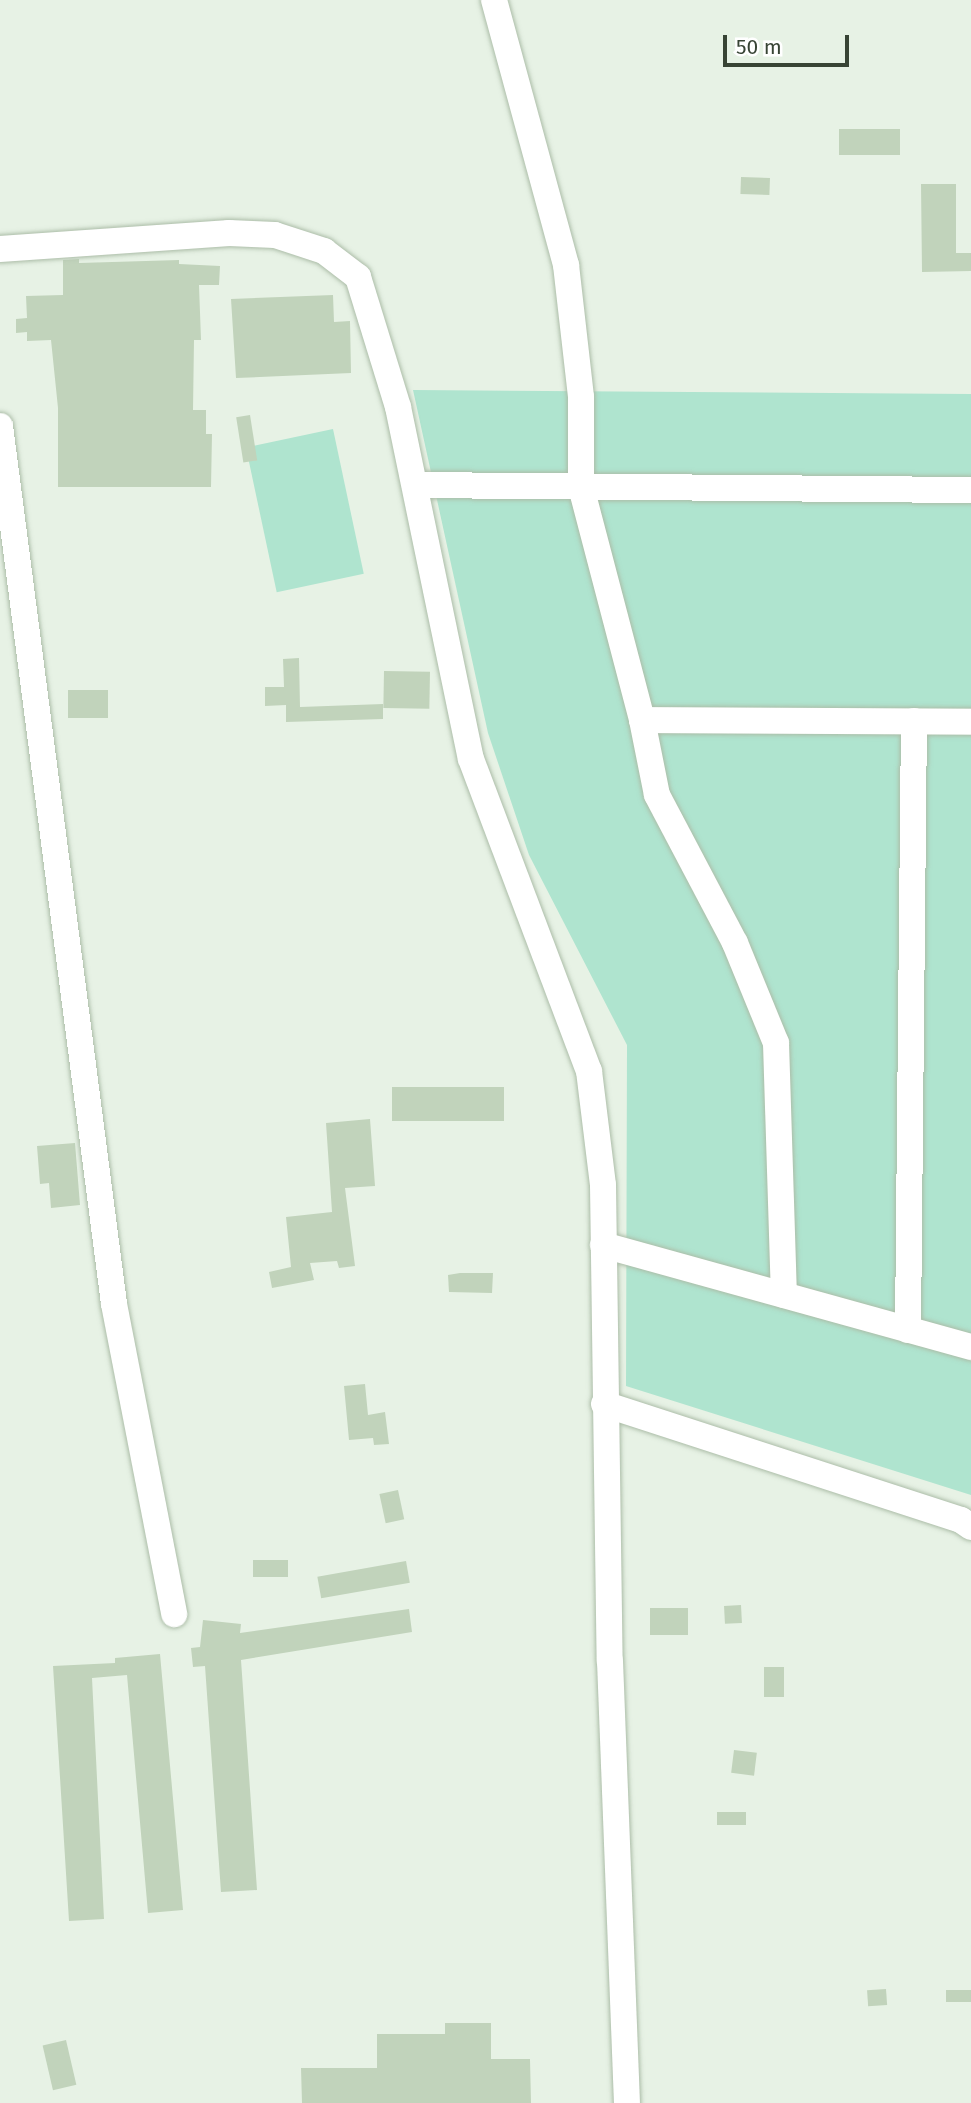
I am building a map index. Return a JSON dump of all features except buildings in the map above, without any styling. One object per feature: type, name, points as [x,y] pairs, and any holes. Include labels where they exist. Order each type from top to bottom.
[{"type":"street","points":[[494,0],[566,265],[581,397],[581,486],[642,720],[657,794],[735,943],[776,1043],[784,1295]]},
{"type":"street","points":[[0,249],[229,233],[275,234],[324,251],[358,277],[398,407],[471,759],[589,1071],[603,1185],[604,1404],[627,2103]]},
{"type":"street","points":[[0,426],[112,1291],[174,1614]]},
{"type":"street","points":[[416,485],[971,490]]},
{"type":"street","points":[[642,720],[971,722]]},
{"type":"street","points":[[908,1330],[914,721]]},
{"type":"street","points":[[603,1245],[971,1347]]},
{"type":"street","points":[[604,1404],[961,1520],[971,1527]]},
{"type":"green space","points":[[413,390],[971,394],[971,1495],[626,1386],[627,1045],[529,855],[488,733]]},
{"type":"green space","points":[[333,429],[364,574],[277,592],[246,448]]}]
